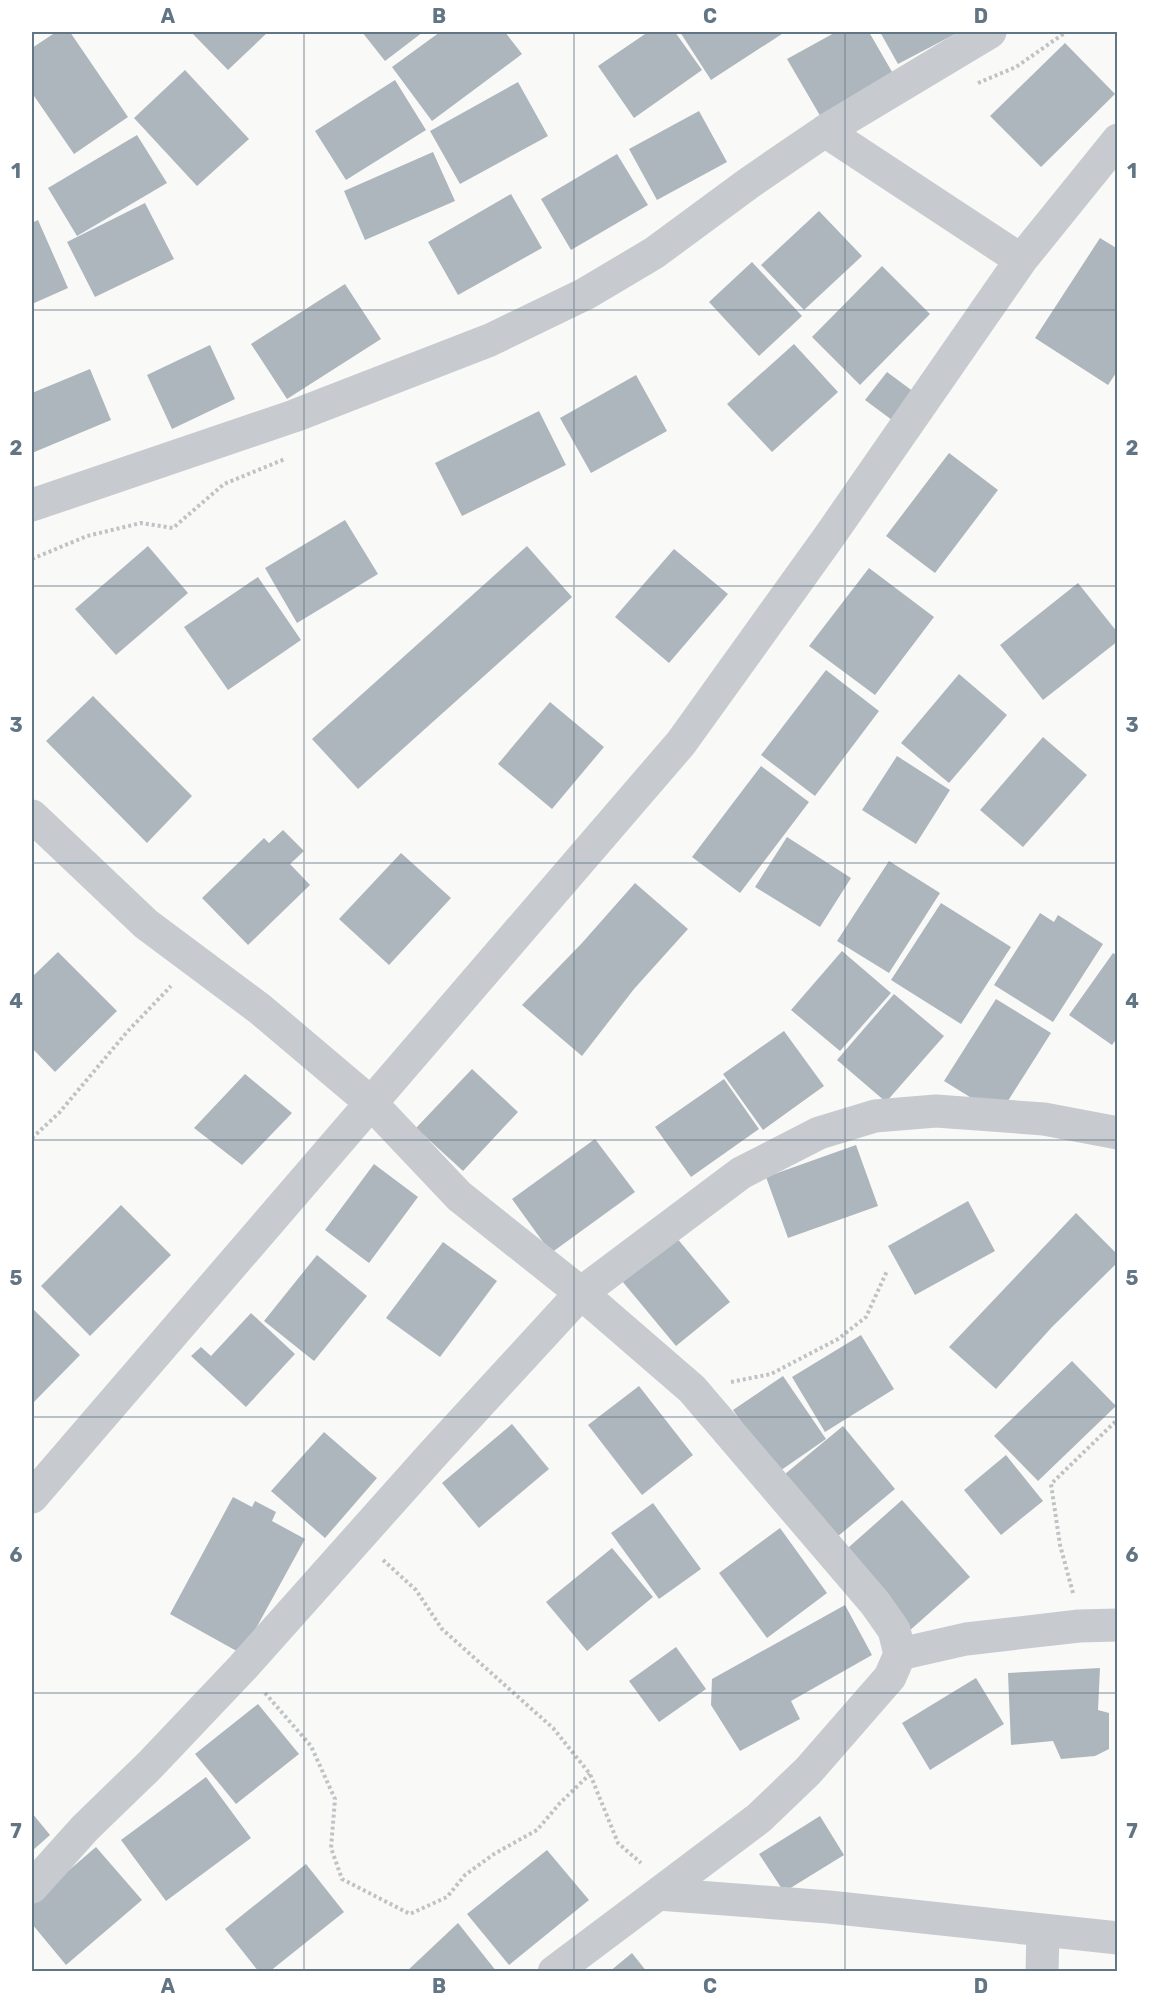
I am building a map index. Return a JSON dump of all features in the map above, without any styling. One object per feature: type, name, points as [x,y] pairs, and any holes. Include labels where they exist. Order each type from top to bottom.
[{"type":"street","points":[[32,505],[294,416],[490,340],[585,294],[654,253],[749,183],[825,131],[990,32]]},
{"type":"street","points":[[825,131],[1021,260]]},
{"type":"street","points":[[32,1497],[681,743],[831,534],[1021,260],[1118,140]]},
{"type":"street","points":[[32,816],[146,924],[260,1009],[370,1102],[459,1196],[581,1293],[692,1389],[875,1604],[894,1630],[900,1654],[890,1677],[808,1771],[759,1818],[555,1971]]},
{"type":"street","points":[[32,1887],[85,1828],[150,1765],[243,1667],[581,1293],[741,1173],[819,1133],[875,1116],[936,1111],[1044,1119],[1118,1133]]},
{"type":"street","points":[[900,1654],[966,1639],[1079,1626],[1118,1624]]},
{"type":"street","points":[[658,1894],[829,1907],[1118,1938]]},
{"type":"street","points":[[1042,1971],[1043,1931]]},
{"type":"path","points":[[32,1138],[58,1113],[127,1032],[196,960]]},
{"type":"path","points":[[692,1389],[771,1374],[838,1339],[866,1317],[887,1271]]},
{"type":"path","points":[[1079,1626],[1075,1601],[1060,1545],[1051,1484],[1118,1419]]},
{"type":"path","points":[[359,1538],[416,1590],[442,1629],[553,1728],[590,1774],[618,1844],[642,1864],[658,1894]]},
{"type":"path","points":[[243,1667],[311,1746],[335,1799],[331,1848],[342,1879],[410,1914],[447,1897],[465,1875],[494,1854],[537,1830],[560,1803],[590,1774]]},
{"type":"building","points":[[56,32],[70,32],[128,117],[74,154],[32,93],[32,48]]},
{"type":"building","points":[[191,32],[268,32],[228,70]]},
{"type":"building","points":[[362,32],[423,32],[385,61]]},
{"type":"building","points":[[440,32],[505,32],[522,54],[432,121],[392,67]]},
{"type":"building","points":[[648,32],[675,32],[702,70],[634,118],[598,66]]},
{"type":"building","points":[[680,32],[785,32],[711,80]]},
{"type":"building","points":[[836,32],[869,32],[895,77],[822,119],[787,59]]},
{"type":"building","points":[[880,32],[959,32],[898,64]]},
{"type":"building","points":[[1065,43],[1115,94],[1041,167],[990,116]]},
{"type":"building","points":[[185,70],[249,139],[197,186],[134,118]]},
{"type":"building","points":[[395,80],[426,130],[346,180],[315,131]]},
{"type":"building","points":[[518,82],[548,136],[460,184],[430,131]]},
{"type":"building","points":[[699,111],[727,162],[657,200],[629,149]]},
{"type":"building","points":[[137,135],[167,183],[77,236],[48,188]]},
{"type":"building","points":[[433,152],[455,201],[365,240],[344,191]]},
{"type":"building","points":[[617,154],[648,205],[571,250],[541,199]]},
{"type":"building","points":[[511,194],[542,248],[458,295],[428,242]]},
{"type":"building","points":[[145,203],[174,259],[95,297],[67,242]]},
{"type":"building","points":[[819,211],[862,256],[804,310],[761,265]]},
{"type":"building","points":[[38,220],[68,288],[32,304],[32,223]]},
{"type":"building","points":[[1100,238],[1118,249],[1118,370],[1108,385],[1035,338]]},
{"type":"building","points":[[752,262],[802,316],[759,356],[709,302]]},
{"type":"building","points":[[882,266],[930,314],[860,385],[812,337]]},
{"type":"building","points":[[345,284],[381,339],[287,399],[251,344]]},
{"type":"building","points":[[794,344],[838,392],[772,452],[727,404]]},
{"type":"building","points":[[210,345],[235,399],[172,429],[147,375]]},
{"type":"building","points":[[90,369],[111,420],[32,453],[32,393]]},
{"type":"building","points":[[887,372],[918,395],[896,423],[865,400]]},
{"type":"building","points":[[636,375],[667,431],[591,473],[560,418]]},
{"type":"building","points":[[539,411],[566,465],[462,516],[435,463]]},
{"type":"building","points":[[949,453],[998,490],[935,573],[886,536]]},
{"type":"building","points":[[345,520],[378,574],[297,623],[265,568]]},
{"type":"building","points":[[148,546],[188,593],[116,655],[75,609]]},
{"type":"building","points":[[527,546],[572,597],[358,789],[312,739]]},
{"type":"building","points":[[674,549],[728,594],[669,663],[615,617]]},
{"type":"building","points":[[869,568],[934,617],[875,695],[809,646]]},
{"type":"building","points":[[258,577],[301,640],[228,690],[184,627]]},
{"type":"building","points":[[1078,583],[1118,633],[1118,641],[1043,700],[1000,645]]},
{"type":"building","points":[[826,670],[879,711],[815,796],[761,755]]},
{"type":"building","points":[[959,674],[1007,715],[949,783],[901,743]]},
{"type":"building","points":[[93,696],[192,796],[147,843],[46,741]]},
{"type":"building","points":[[550,702],[604,747],[552,809],[498,764]]},
{"type":"building","points":[[1043,737],[1087,775],[1023,847],[980,810]]},
{"type":"building","points":[[897,756],[950,790],[916,844],[862,810]]},
{"type":"building","points":[[761,766],[809,802],[740,893],[692,857]]},
{"type":"building","points":[[283,830],[304,851],[290,864],[310,885],[248,945],[202,898],[264,838],[269,843]]},
{"type":"building","points":[[787,837],[851,878],[820,927],[755,887]]},
{"type":"building","points":[[401,853],[451,898],[389,965],[339,919]]},
{"type":"building","points":[[889,861],[940,893],[889,973],[837,941]]},
{"type":"building","points":[[635,883],[688,929],[634,989],[582,1056],[522,1005],[582,943]]},
{"type":"building","points":[[941,903],[1011,947],[961,1024],[891,980]]},
{"type":"building","points":[[1040,913],[1054,922],[1058,915],[1103,944],[1053,1022],[994,985]]},
{"type":"building","points":[[842,951],[891,993],[840,1051],[791,1010]]},
{"type":"building","points":[[58,952],[117,1011],[55,1072],[32,1048],[32,977]]},
{"type":"building","points":[[1113,953],[1118,956],[1118,1037],[1112,1045],[1069,1015]]},
{"type":"building","points":[[894,994],[944,1036],[886,1102],[837,1060]]},
{"type":"building","points":[[996,999],[1051,1033],[999,1115],[944,1081]]},
{"type":"building","points":[[784,1031],[824,1086],[763,1130],[723,1074]]},
{"type":"building","points":[[472,1069],[518,1112],[463,1171],[416,1128]]},
{"type":"building","points":[[245,1074],[292,1113],[242,1165],[194,1128]]},
{"type":"building","points":[[724,1079],[759,1129],[691,1177],[655,1127]]},
{"type":"building","points":[[595,1139],[635,1192],[551,1253],[512,1199]]},
{"type":"building","points":[[856,1145],[878,1206],[788,1238],[766,1177]]},
{"type":"building","points":[[374,1164],[418,1197],[369,1263],[325,1230]]},
{"type":"building","points":[[968,1201],[995,1251],[915,1295],[888,1246]]},
{"type":"building","points":[[121,1205],[171,1255],[90,1336],[41,1286]]},
{"type":"building","points":[[1076,1213],[1118,1255],[1118,1262],[1052,1327],[996,1389],[949,1347]]},
{"type":"building","points":[[676,1237],[730,1302],[676,1346],[622,1281]]},
{"type":"building","points":[[443,1242],[497,1281],[440,1357],[386,1318]]},
{"type":"building","points":[[317,1255],[367,1296],[314,1361],[264,1321]]},
{"type":"building","points":[[34,1310],[80,1355],[32,1404],[32,1313]]},
{"type":"building","points":[[251,1313],[295,1354],[246,1407],[191,1356],[201,1347],[211,1356]]},
{"type":"building","points":[[861,1335],[894,1389],[825,1432],[792,1377]]},
{"type":"building","points":[[1072,1361],[1116,1406],[1038,1481],[994,1436]]},
{"type":"building","points":[[783,1376],[826,1439],[777,1473],[733,1410]]},
{"type":"building","points":[[639,1386],[693,1455],[642,1495],[588,1425]]},
{"type":"building","points":[[512,1424],[549,1469],[479,1528],[442,1483]]},
{"type":"building","points":[[843,1426],[895,1489],[837,1537],[785,1474]]},
{"type":"building","points":[[324,1432],[377,1478],[325,1538],[271,1491]]},
{"type":"building","points":[[1006,1455],[1043,1501],[1001,1535],[964,1490]]},
{"type":"building","points":[[233,1497],[252,1507],[255,1501],[276,1512],[272,1521],[305,1539],[242,1654],[170,1614]]},
{"type":"building","points":[[902,1500],[970,1577],[908,1632],[840,1555]]},
{"type":"building","points":[[653,1503],[701,1569],[659,1599],[611,1533]]},
{"type":"building","points":[[780,1528],[827,1593],[767,1638],[719,1573]]},
{"type":"building","points":[[612,1548],[653,1597],[587,1651],[546,1602]]},
{"type":"building","points":[[845,1605],[872,1655],[791,1701],[800,1719],[740,1751],[711,1705],[712,1679]]},
{"type":"building","points":[[676,1647],[706,1689],[659,1722],[629,1681]]},
{"type":"building","points":[[1100,1668],[1098,1710],[1109,1713],[1109,1749],[1095,1756],[1061,1759],[1053,1741],[1011,1745],[1008,1673]]},
{"type":"building","points":[[976,1678],[1004,1724],[930,1770],[902,1723]]},
{"type":"building","points":[[258,1704],[299,1754],[236,1804],[195,1754]]},
{"type":"building","points":[[206,1777],[251,1838],[166,1901],[121,1840]]},
{"type":"building","points":[[32,1813],[50,1835],[32,1851]]},
{"type":"building","points":[[820,1816],[844,1855],[784,1892],[759,1854]]},
{"type":"building","points":[[96,1847],[142,1900],[66,1965],[32,1924],[32,1902]]},
{"type":"building","points":[[547,1850],[589,1900],[509,1965],[467,1914]]},
{"type":"building","points":[[306,1864],[344,1912],[269,1972],[259,1972],[225,1929]]},
{"type":"building","points":[[458,1923],[497,1972],[406,1972]]},
{"type":"building","points":[[632,1953],[647,1972],[609,1972]]}]
